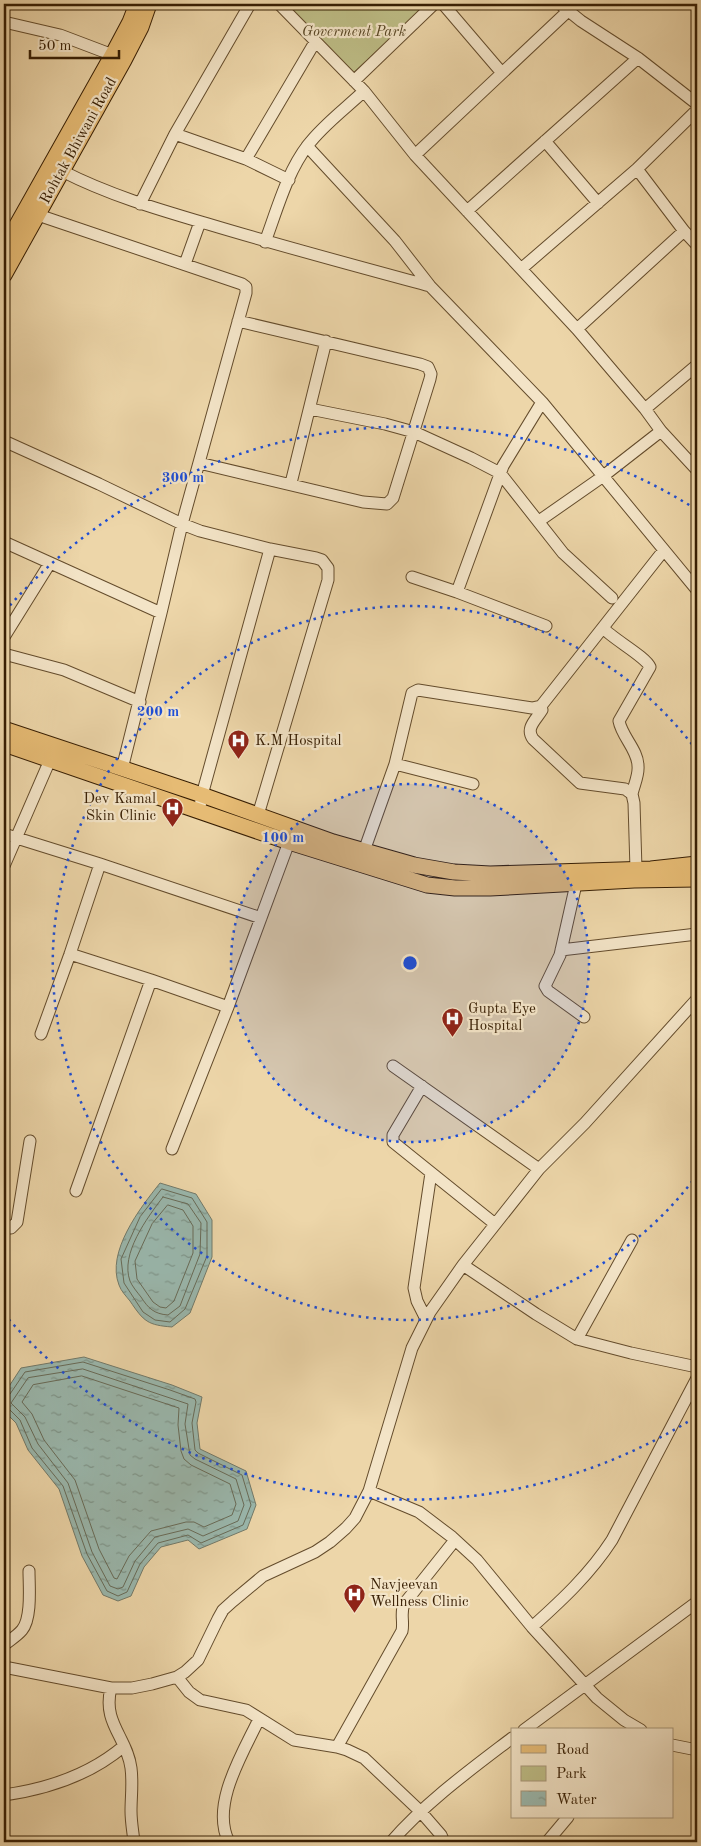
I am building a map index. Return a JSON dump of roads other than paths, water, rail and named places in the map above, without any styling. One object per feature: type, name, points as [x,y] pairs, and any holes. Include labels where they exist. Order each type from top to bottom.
[{"type":"main road","points":[[4,248],[119,57],[137,4]]},
{"type":"main road","name":"Rohtak Bhiwani Road","points":[[4,275],[62,171],[119,57],[141,27],[148,4]]},
{"type":"main road","points":[[4,729],[202,795],[333,842],[414,865],[454,872],[490,874],[636,869],[697,864]]},
{"type":"main road","points":[[4,744],[199,812],[427,885],[455,888],[490,888],[697,879]]},
{"type":"street","points":[[140,204],[175,134],[250,4]]},
{"type":"street","points":[[279,4],[364,91],[415,155],[576,329],[645,409],[661,431],[697,470]]},
{"type":"street","points":[[354,81],[434,4]]},
{"type":"street","points":[[443,4],[502,73]]},
{"type":"street","points":[[415,155],[502,73],[564,7],[638,58],[697,104]]},
{"type":"street","points":[[4,22],[60,35],[119,57]]},
{"type":"street","points":[[246,159],[315,42]]},
{"type":"street","points":[[467,211],[638,58]]},
{"type":"street","points":[[265,242],[300,156],[326,126],[364,91]]},
{"type":"street","points":[[520,270],[637,170],[695,117]]},
{"type":"street","points":[[175,134],[246,159],[289,180]]},
{"type":"street","points":[[545,142],[598,203]]},
{"type":"street","points":[[307,146],[395,241],[430,286],[542,402],[697,590]]},
{"type":"street","points":[[637,170],[697,245]]},
{"type":"street","points":[[62,171],[104,191],[140,204],[265,242],[430,286]]},
{"type":"street","points":[[38,215],[245,286],[246,293],[182,524],[140,702],[122,769]]},
{"type":"street","points":[[185,264],[200,222]]},
{"type":"street","points":[[576,329],[684,231]]},
{"type":"street","points":[[200,463],[291,483],[363,502],[387,504],[393,498],[430,379],[431,374],[428,368],[420,364],[238,321]]},
{"type":"street","points":[[291,483],[326,341]]},
{"type":"street","points":[[645,409],[697,365]]},
{"type":"street","points":[[458,592],[500,474],[507,459],[542,402]]},
{"type":"street","points":[[310,409],[392,425],[414,432],[471,458],[500,474],[568,557],[612,598]]},
{"type":"street","points":[[539,521],[602,477],[661,431]]},
{"type":"street","points":[[4,441],[182,524],[270,549],[316,558],[326,564],[330,571],[328,580],[258,815]]},
{"type":"street","points":[[4,542],[161,613]]},
{"type":"street","points":[[199,812],[202,795],[270,549]]},
{"type":"street","points":[[364,851],[395,764],[410,697],[415,691],[529,708],[541,706],[664,550]]},
{"type":"street","points":[[4,637],[50,563]]},
{"type":"street","points":[[412,577],[458,592],[546,626]]},
{"type":"street","points":[[603,628],[614,639],[644,659],[650,668],[619,721],[637,760],[638,769],[632,794],[634,803],[636,869]]},
{"type":"street","points":[[4,654],[64,670],[140,702]]},
{"type":"street","points":[[541,706],[542,710],[529,730],[533,739],[580,783],[620,787],[632,794]]},
{"type":"street","points":[[4,866],[9,836],[50,760]]},
{"type":"street","points":[[395,764],[473,784]]},
{"type":"street","points":[[9,836],[100,864],[261,918]]},
{"type":"street","points":[[172,1149],[228,1007],[289,842]]},
{"type":"street","points":[[41,1034],[100,864]]},
{"type":"street","points":[[576,884],[561,950],[546,981],[545,989],[584,1017]]},
{"type":"street","points":[[561,950],[697,934]]},
{"type":"street","points":[[70,954],[228,1007]]},
{"type":"street","points":[[76,1191],[151,980]]},
{"type":"street","points":[[4,1667],[111,1688],[132,1688],[176,1677],[185,1672],[198,1660],[218,1619],[233,1601],[263,1576],[302,1559],[330,1542],[355,1518],[370,1491],[412,1348],[426,1319],[463,1265],[539,1169],[585,1123],[697,999]]},
{"type":"street","points":[[394,1066],[539,1169]]},
{"type":"street","points":[[422,1086],[392,1138],[393,1142],[495,1224]]},
{"type":"street","points":[[4,1228],[11,1228],[17,1222],[30,1141]]},
{"type":"street","points":[[426,1319],[417,1301],[414,1288],[431,1173]]},
{"type":"street","points":[[577,1338],[632,1240]]},
{"type":"street","points":[[463,1265],[536,1314],[577,1338],[631,1354],[697,1367]]},
{"type":"street","points":[[532,1627],[590,1572],[612,1540],[697,1378]]},
{"type":"street","points":[[370,1491],[418,1512],[455,1540],[477,1560],[532,1627],[621,1725]]},
{"type":"street","points":[[337,1747],[402,1631],[404,1604],[455,1540]]},
{"type":"street","points":[[4,1645],[21,1631],[26,1624],[29,1571]]},
{"type":"street","points":[[527,1728],[697,1602]]},
{"type":"street","points":[[176,1677],[196,1698],[243,1709],[294,1740],[337,1747],[364,1758],[421,1812],[444,1842]]},
{"type":"street","points":[[111,1688],[108,1708],[131,1767],[134,1842]]},
{"type":"street","points":[[229,1842],[224,1825],[226,1796],[235,1769],[259,1719]]},
{"type":"street","points":[[391,1842],[456,1780],[511,1739]]},
{"type":"street","points":[[674,1745],[697,1750]]},
{"type":"street","points":[[4,1796],[37,1789],[74,1777],[104,1762],[124,1746]]},
{"type":"street","points":[[547,1842],[567,1818]]},
{"type":"water","points":[[160,1183],[196,1194],[212,1220],[212,1257],[190,1313],[172,1327],[157,1325],[143,1318],[121,1289],[116,1272],[117,1259],[127,1231],[143,1205]]},
{"type":"water","points":[[84,1357],[172,1385],[202,1397],[197,1423],[200,1449],[246,1471],[256,1505],[247,1529],[199,1549],[188,1540],[161,1547],[144,1567],[131,1596],[118,1601],[103,1595],[82,1556],[59,1489],[28,1450],[16,1423],[4,1411],[4,1394],[21,1368]]},
{"type":"place","name":"K.M Hospital","points":[[239,760]]},
{"type":"place","name":"Dev Kamal Skin Clinic","points":[[172,827]]},
{"type":"place","name":"Gupta Eye Hospital","points":[[452,1037]]},
{"type":"place","name":"Navjeevan Wellness Clinic","points":[[354,1613]]},
{"type":"park label","name":"Goverment Park","points":[[354,32]]}]
